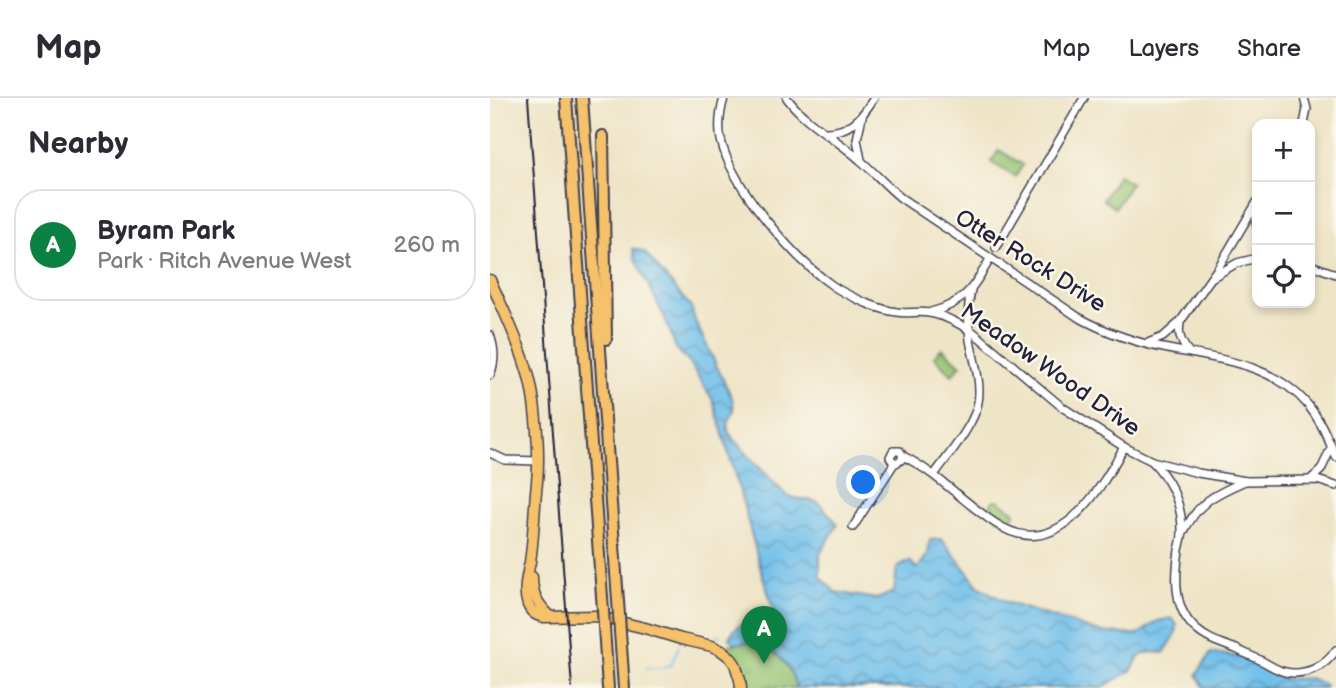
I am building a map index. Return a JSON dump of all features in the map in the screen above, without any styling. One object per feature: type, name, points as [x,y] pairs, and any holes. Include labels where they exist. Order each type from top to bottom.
[{"type":"highway","points":[[566,98],[608,688]]},
{"type":"highway","points":[[582,98],[624,688]]},
{"type":"highway","points":[[603,136],[606,346],[604,411]]},
{"type":"main road","points":[[491,287],[528,370],[534,409],[538,477],[526,582],[528,606],[538,616],[595,616],[712,646],[722,651],[735,664],[741,688]]},
{"type":"street","name":"Meadow Wood Drive","points":[[724,98],[719,120],[720,132],[730,167],[785,242],[824,279],[870,305],[897,312],[942,316],[969,330],[1062,407],[1124,447],[1152,461],[1246,481],[1317,480],[1336,486]]},
{"type":"street","name":"Otter Rock Drive","points":[[787,98],[803,117],[861,160],[901,198],[1066,310],[1090,323],[1129,338],[1259,370],[1285,384],[1307,403],[1315,414],[1336,457]]},
{"type":"street","points":[[861,160],[857,139],[862,117],[874,98]]},
{"type":"street","points":[[996,248],[1084,98]]},
{"type":"street","points":[[1304,98],[1307,109],[1305,119]]},
{"type":"street","points":[[825,132],[845,129],[862,117]]},
{"type":"street","points":[[1147,343],[1163,337],[1180,322],[1252,211]]},
{"type":"street","points":[[934,475],[971,422],[977,408],[978,377],[969,330],[968,307],[971,290],[990,258]]},
{"type":"street","points":[[1210,279],[1237,263],[1252,259]]},
{"type":"street","points":[[1315,267],[1336,274]]},
{"type":"street","points":[[929,313],[947,306],[971,290]]},
{"type":"street","points":[[1180,322],[1178,333],[1188,351]]},
{"type":"street","points":[[490,335],[494,350],[494,364],[490,375]]},
{"type":"street","points":[[853,527],[895,462],[890,457],[893,451],[900,451],[902,456],[934,475],[997,525],[1023,536],[1040,536],[1056,530],[1080,512],[1124,447]]},
{"type":"street","points":[[1310,480],[1321,470],[1331,447]]},
{"type":"street","points":[[490,453],[505,460],[538,461]]},
{"type":"street","points":[[1152,461],[1167,478],[1177,500],[1182,535],[1176,589],[1184,614],[1194,629],[1286,672],[1313,670],[1327,661],[1336,650]]},
{"type":"street","points":[[1182,535],[1187,524],[1209,499],[1246,481]]},
{"type":"green space","points":[[999,150],[1023,165],[1015,177],[991,162]]},
{"type":"green space","points":[[1118,175],[1131,183],[1115,208],[1103,200]]},
{"type":"green space","points":[[942,348],[961,365],[952,375],[934,357]]},
{"type":"green space","points":[[994,500],[1014,511],[1015,514],[1009,522],[1006,523],[989,511],[988,508]]},
{"type":"green space","points":[[757,640],[782,660],[791,672],[796,688],[745,688],[741,664],[724,646]]},
{"type":"water","points":[[633,249],[644,252],[691,307],[695,321],[732,398],[734,410],[728,431],[734,440],[788,497],[818,502],[838,524],[820,554],[820,576],[835,592],[877,599],[894,592],[897,568],[910,561],[917,569],[928,554],[930,540],[942,539],[978,586],[1008,603],[1100,632],[1137,635],[1158,621],[1172,618],[1177,625],[1176,634],[1164,653],[1150,652],[1142,655],[1132,670],[1101,688],[796,688],[791,672],[771,649],[757,640],[736,644],[729,638],[737,627],[774,611],[713,400],[689,362],[676,348],[665,318],[635,259]]},
{"type":"water","points":[[1211,653],[1240,657],[1284,679],[1311,678],[1325,685],[1325,688],[1204,688],[1197,674]]},
{"type":"waterway","points":[[716,635],[720,636]]},
{"type":"waterway","points":[[647,668],[671,665],[679,646]]},
{"type":"railway","points":[[528,98],[572,688]]},
{"type":"place","name":"Byram Park","points":[[764,664]]}]
